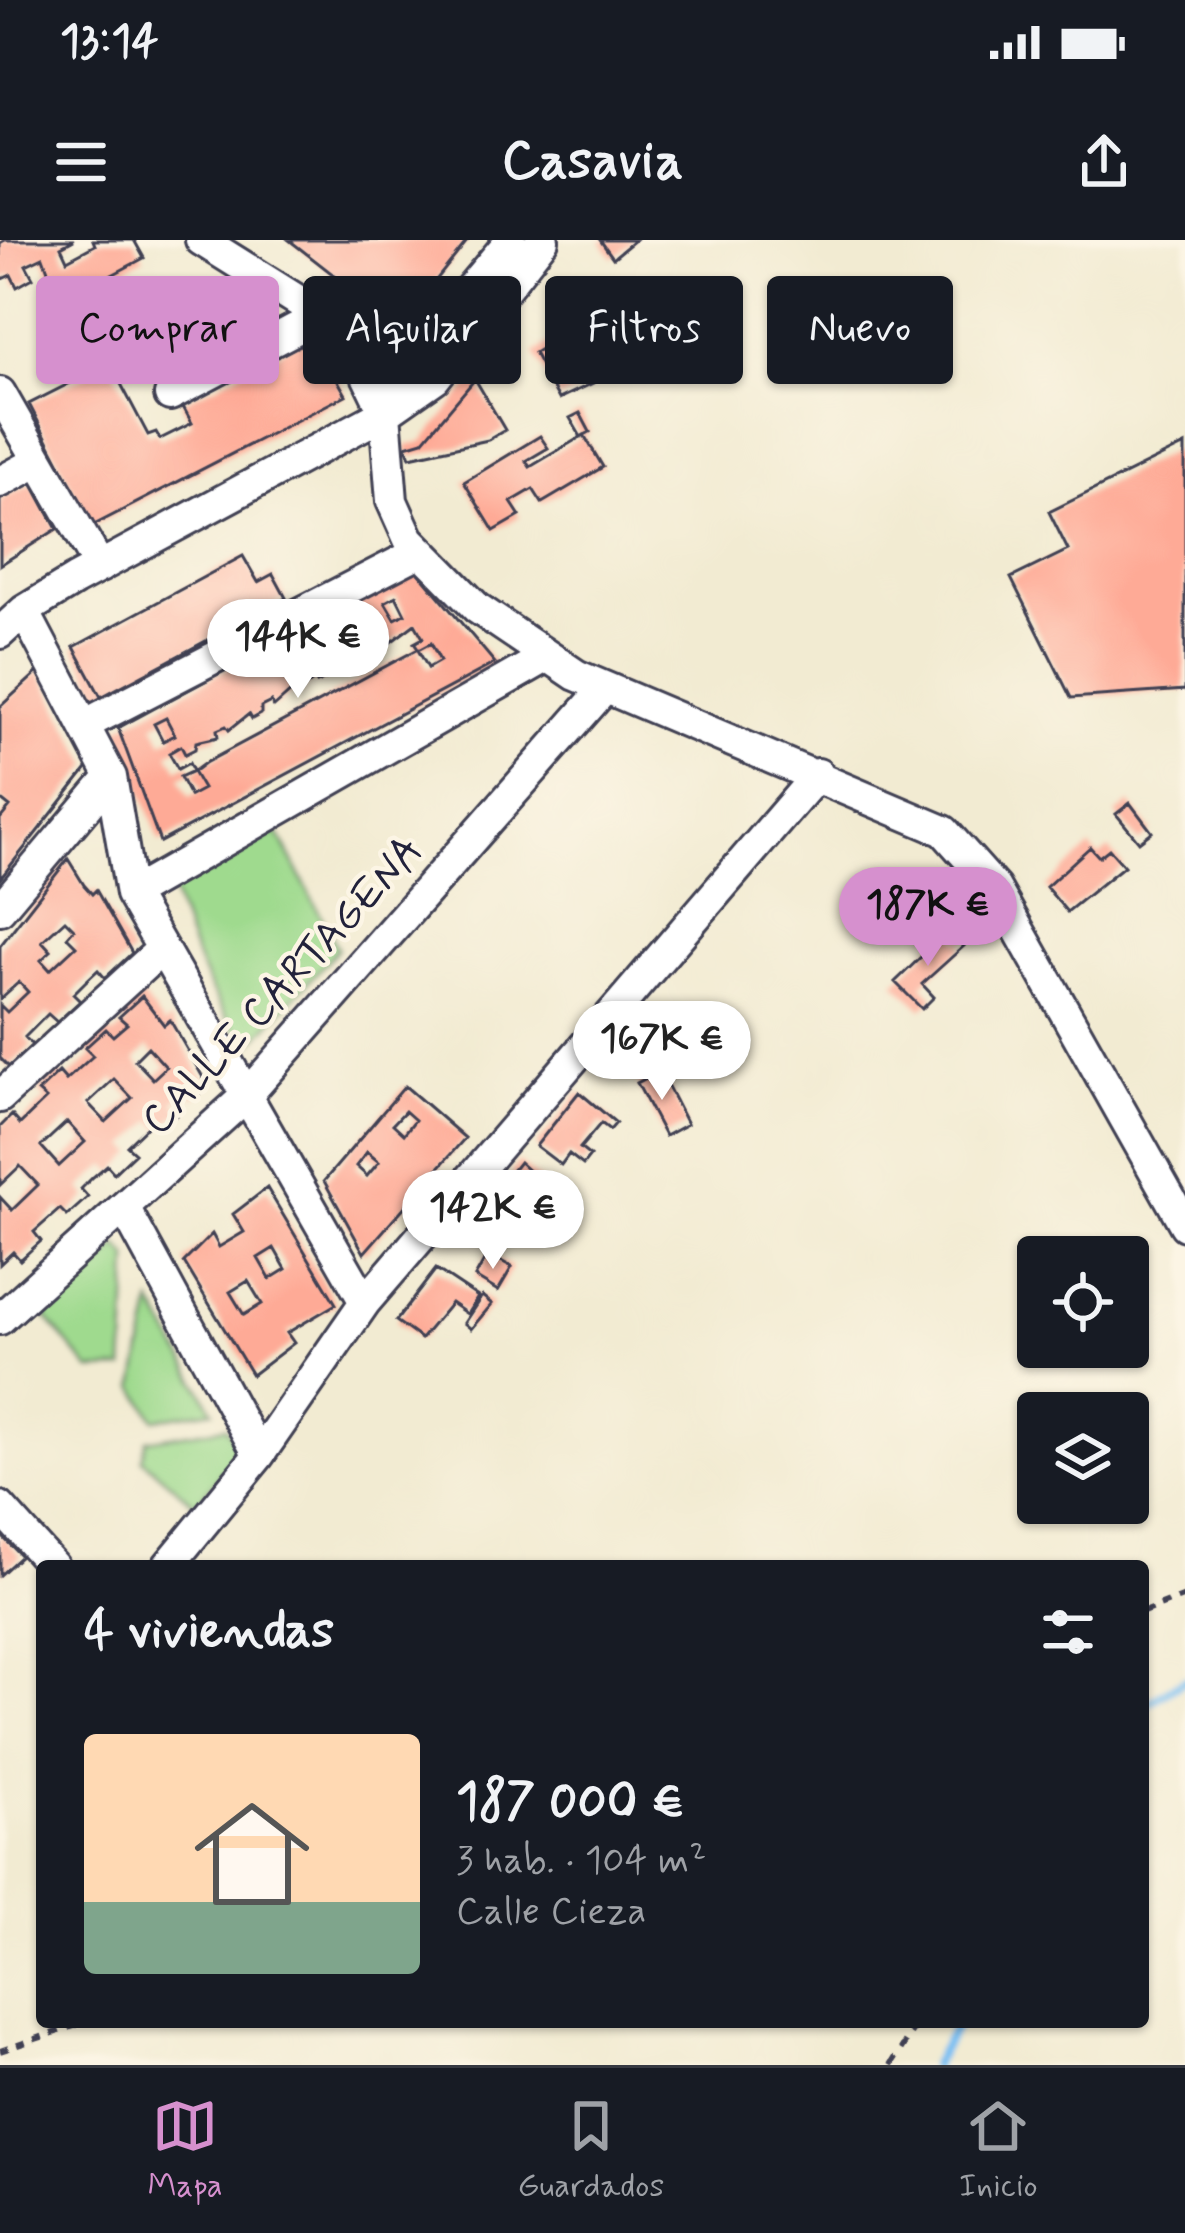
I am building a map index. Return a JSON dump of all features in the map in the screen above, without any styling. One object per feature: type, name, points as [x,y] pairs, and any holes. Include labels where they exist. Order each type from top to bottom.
[{"type":"street","points":[[513,240],[414,355],[391,414],[392,501],[409,539],[477,608],[604,688],[818,774],[944,831],[995,888],[1185,1225]]},
{"type":"street","points":[[0,633],[24,611],[100,567],[391,414],[435,378],[543,240]]},
{"type":"street","points":[[208,242],[303,307]]},
{"type":"street","points":[[170,395],[303,325]]},
{"type":"street","points":[[374,384],[391,414]]},
{"type":"street","points":[[0,393],[100,567]]},
{"type":"street","points":[[0,482],[39,461]]},
{"type":"street","points":[[84,725],[421,550]]},
{"type":"street","points":[[24,611],[111,777],[131,893],[365,1302]]},
{"type":"street","points":[[131,893],[548,656]]},
{"type":"street","name":"CALLE CARTAGENA","points":[[2,1314],[245,1097],[604,688]]},
{"type":"street","points":[[173,1560],[260,1455],[365,1302],[818,774]]},
{"type":"street","points":[[0,909],[111,777]]},
{"type":"street","points":[[0,1096],[161,949]]},
{"type":"street","points":[[124,1207],[260,1455]]},
{"type":"street","points":[[0,1508],[47,1560]]},
{"type":"path","points":[[1149,1610],[1185,1596]]},
{"type":"path","points":[[0,2051],[68,2028]]},
{"type":"path","points":[[891,2065],[914,2028]]},
{"type":"green space","points":[[277,831],[338,949],[249,1047],[202,971],[171,887]]},
{"type":"green space","points":[[118,1246],[129,1258],[124,1369],[90,1370],[45,1316]]},
{"type":"green space","points":[[152,1303],[213,1410],[155,1419],[135,1387]]},
{"type":"green space","points":[[226,1427],[240,1450],[196,1505],[142,1459],[147,1440]]},
{"type":"building","points":[[74,240],[61,247],[67,260],[95,245],[93,240],[134,240],[144,258],[110,276],[50,276],[43,257],[26,265],[33,278],[17,287],[11,275],[0,280],[0,243]]},
{"type":"building","points":[[289,240],[468,240],[439,276],[335,276]]},
{"type":"building","points":[[600,240],[635,240],[613,258]]},
{"type":"building","points":[[303,340],[303,384],[340,384],[346,395],[92,526],[29,404],[69,384],[121,384],[148,435],[156,432],[160,439],[192,423],[181,403],[218,384],[279,384],[279,352]]},
{"type":"building","points":[[545,346],[545,373],[534,353]]},
{"type":"building","points":[[471,384],[478,384],[505,430],[488,440],[410,457],[406,446],[423,441]]},
{"type":"building","points":[[551,384],[591,384],[559,399]]},
{"type":"building","points":[[580,413],[590,432],[581,437],[570,418]]},
{"type":"building","points":[[584,435],[603,467],[542,503],[533,489],[511,502],[520,516],[494,531],[464,482],[540,436],[548,448],[526,461],[530,467]]},
{"type":"building","points":[[1185,445],[1185,690],[1071,698],[1011,578],[1068,550],[1049,512]]},
{"type":"building","points":[[32,483],[57,529],[0,565],[0,500]]},
{"type":"building","points":[[243,556],[258,582],[273,574],[286,598],[101,697],[74,647]]},
{"type":"building","points":[[415,568],[495,663],[160,842],[118,728]],"holes":[[[396,596],[405,614],[395,619],[385,602]],[[415,624],[423,638],[414,643],[418,649],[205,763],[193,772],[203,789],[190,796],[180,777],[193,771],[189,763],[178,769],[169,753],[181,746],[185,754],[195,749],[196,742],[218,737],[217,730],[226,726],[229,730],[249,714],[252,719],[261,714],[261,707],[271,702],[274,707],[293,690],[295,695],[315,679],[317,683],[327,678],[327,671],[371,655],[370,648],[379,643],[383,648]],[[431,643],[440,661],[428,668],[418,650]],[[166,718],[175,735],[163,741],[154,724]]]},
{"type":"building","points":[[39,671],[90,765],[0,879],[0,819],[10,807],[0,799],[0,707]]},
{"type":"building","points":[[1130,803],[1152,832],[1139,842],[1116,814]]},
{"type":"building","points":[[1090,847],[1099,857],[1109,849],[1124,866],[1067,912],[1046,887]]},
{"type":"building","points":[[68,859],[92,894],[96,890],[132,953],[105,978],[98,970],[73,994],[80,1001],[57,1022],[48,1014],[25,1037],[32,1045],[9,1067],[0,1058],[0,1005],[7,1012],[28,992],[19,982],[0,999],[0,946]],"holes":[[[65,920],[74,929],[67,937],[76,946],[50,970],[41,960],[51,951],[42,941]]]},
{"type":"building","points":[[979,907],[990,926],[962,941],[952,923]]},
{"type":"building","points":[[949,930],[964,946],[922,984],[934,997],[922,1009],[895,982]]},
{"type":"building","points":[[142,996],[164,1025],[170,1020],[208,1086],[195,1098],[187,1090],[174,1102],[182,1110],[161,1129],[153,1121],[127,1146],[135,1153],[114,1173],[107,1165],[81,1189],[88,1197],[67,1216],[60,1209],[34,1232],[41,1241],[20,1260],[13,1252],[0,1264],[0,1197],[12,1210],[38,1185],[20,1166],[0,1185],[0,1127],[12,1115],[20,1124],[46,1099],[38,1092],[59,1072],[66,1080],[93,1056],[85,1048],[106,1029],[113,1036],[127,1024],[119,1017]],"holes":[[[148,1047],[166,1067],[153,1079],[135,1060]],[[114,1079],[132,1098],[106,1122],[88,1103]],[[67,1122],[85,1142],[59,1166],[41,1146]]]},
{"type":"building","points":[[660,1071],[687,1124],[665,1136],[637,1083]]},
{"type":"building","points":[[405,1086],[465,1138],[364,1253],[324,1181]],"holes":[[[405,1111],[415,1120],[404,1134],[393,1124]],[[367,1152],[379,1162],[367,1176],[356,1166]]]},
{"type":"building","points":[[579,1092],[616,1123],[610,1130],[601,1123],[580,1148],[590,1156],[583,1165],[569,1154],[561,1165],[536,1146]]},
{"type":"building","points":[[519,1162],[541,1182],[527,1198],[511,1172]]},
{"type":"building","points":[[267,1188],[336,1304],[287,1333],[294,1343],[252,1375],[184,1262],[212,1234],[219,1247],[244,1232],[233,1214]],"holes":[[[274,1248],[286,1269],[270,1279],[258,1258]],[[248,1281],[262,1304],[244,1315],[230,1292]]]},
{"type":"building","points":[[488,1254],[512,1267],[498,1291],[475,1277]]},
{"type":"building","points":[[436,1269],[478,1297],[467,1314],[451,1303],[421,1339],[396,1321]]},
{"type":"building","points":[[482,1296],[492,1304],[471,1329],[464,1323]]},
{"type":"building","points":[[0,1534],[21,1556],[0,1575]]},
{"type":"waterway","points":[[1149,1702],[1185,1680]]},
{"type":"waterway","points":[[933,2065],[955,2028]]}]
